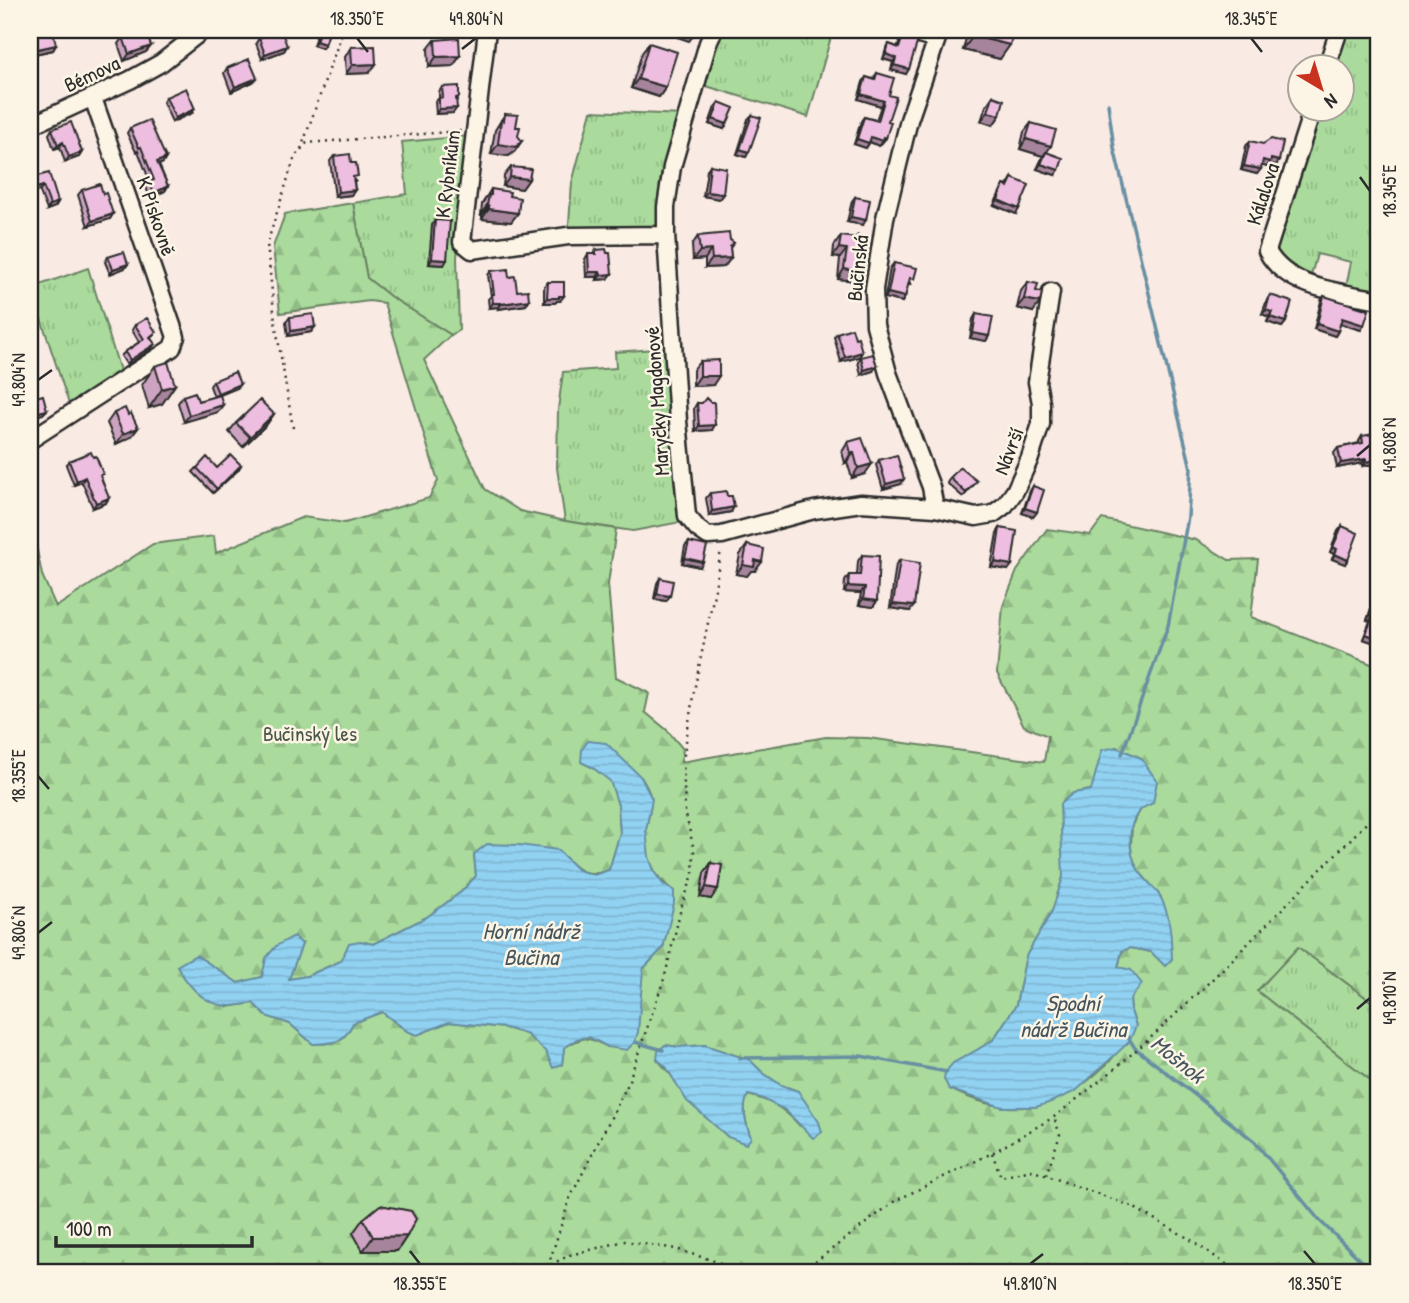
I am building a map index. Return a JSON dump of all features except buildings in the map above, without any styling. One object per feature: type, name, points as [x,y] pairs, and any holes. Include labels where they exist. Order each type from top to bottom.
[{"type":"street","name":"Bémova","points":[[30,126],[93,98],[160,63],[203,30]]},
{"type":"street","name":"K Rybníkům","points":[[486,30],[462,242],[472,250],[568,236],[666,235]]},
{"type":"street","name":"Maryčky Magdonové","points":[[714,30],[672,167],[666,207],[666,235],[687,516],[708,536],[722,535]]},
{"type":"street","points":[[902,30],[938,35]]},
{"type":"street","points":[[1332,52],[1339,30]]},
{"type":"street","name":"Bučinská","points":[[934,508],[931,487],[888,373],[875,325],[874,289],[886,218],[909,120],[938,35]]},
{"type":"street","name":"K Pískovně","points":[[30,440],[172,348],[176,337],[93,98]]},
{"type":"street","name":"Kálalova","points":[[1308,122],[1267,251],[1273,263],[1289,276],[1308,284],[1379,300]]},
{"type":"street","name":"Návrší","points":[[934,508],[976,517],[993,514],[1016,491],[1041,424],[1038,383],[1051,292]]},
{"type":"street","points":[[722,535],[814,510],[861,503],[934,508]]},
{"type":"path","points":[[300,150],[343,30]]},
{"type":"path","points":[[293,428],[275,321],[267,244],[295,156],[307,143],[475,130]]},
{"type":"path","points":[[548,1266],[570,1198],[627,1086],[665,976],[681,908],[693,874],[694,850],[685,811],[683,761],[715,589],[722,535]]},
{"type":"path","points":[[524,1273],[548,1266],[570,1255],[625,1241],[676,1249],[730,1266],[751,1269],[777,1271],[815,1262],[895,1201],[992,1153],[1054,1117],[1111,1072],[1226,966],[1379,810]]},
{"type":"path","points":[[1046,1175],[1060,1135],[1054,1117]]},
{"type":"path","points":[[992,1153],[1001,1177],[1031,1170],[1129,1205],[1188,1238],[1239,1273]]},
{"type":"green space","points":[[722,30],[833,30],[808,117],[703,85]]},
{"type":"green space","points":[[1343,30],[1379,30],[1379,294],[1346,287],[1351,262],[1317,254],[1310,279],[1276,261],[1276,247],[1315,122],[1356,122],[1356,52],[1336,52]]},
{"type":"green space","points":[[591,111],[684,115],[661,232],[568,236],[572,183]]},
{"type":"green space","points":[[468,136],[457,258],[459,330],[451,335],[391,297],[367,278],[353,203],[407,194],[402,142]]},
{"type":"green space","name":"Bučinský les","points":[[353,203],[367,278],[391,297],[451,335],[424,360],[485,489],[520,511],[616,529],[608,584],[616,677],[649,693],[645,712],[667,730],[683,749],[681,762],[826,737],[868,738],[1044,762],[1048,736],[1024,726],[997,673],[1003,606],[1017,571],[1047,529],[1090,535],[1102,519],[1196,540],[1229,560],[1258,559],[1251,617],[1379,667],[1379,1007],[1298,947],[1257,991],[1379,1087],[1379,1273],[30,1273],[30,515],[42,575],[56,607],[153,544],[214,536],[216,553],[303,517],[345,523],[429,498],[438,481],[384,303],[369,301],[280,313],[273,247],[285,214]],"holes":[[[1116,747],[1141,758],[1141,809],[1132,825],[1132,856],[1138,870],[1161,897],[1152,952],[1130,948],[1122,951],[1118,968],[1130,999],[1136,1026],[1113,1057],[1090,1079],[1056,1100],[1039,1105],[1004,1107],[950,1089],[977,1050],[993,1040],[1016,1005],[1026,956],[1052,911],[1063,877],[1063,851],[1073,793],[1091,790]],[[581,762],[641,777],[651,799],[646,829],[648,856],[660,879],[674,891],[663,948],[643,969],[638,1012],[608,1047],[590,1039],[582,1039],[564,1048],[562,1064],[526,1034],[505,1028],[449,1022],[417,1035],[407,1031],[382,1012],[353,1023],[346,1035],[338,1041],[313,1044],[290,1024],[266,1016],[253,1003],[228,1007],[196,955],[238,983],[262,977],[302,944],[289,979],[307,976],[341,961],[360,941],[373,944],[427,917],[461,892],[476,876],[474,854],[557,850],[580,870],[592,873],[609,870],[620,833],[618,805],[611,781]],[[665,1045],[705,1045],[750,1060],[781,1085],[798,1091],[799,1125],[776,1106],[747,1095],[745,1112],[751,1138],[728,1137],[657,1059]]]},
{"type":"green space","points":[[88,268],[122,377],[71,410],[31,288]]},
{"type":"green space","points":[[669,348],[672,428],[681,522],[633,531],[565,521],[557,468],[558,409],[563,372],[616,368],[615,352]]},
{"type":"green space","points":[[1298,947],[1379,1007],[1379,1087],[1257,991]]},
{"type":"water","name":"Horní nádrž Bučina","points":[[588,741],[606,743],[641,777],[652,799],[646,830],[649,857],[663,884],[674,891],[674,904],[663,948],[643,969],[638,1032],[635,1042],[627,1050],[608,1047],[589,1037],[577,1039],[564,1048],[562,1064],[553,1068],[546,1052],[526,1034],[505,1028],[449,1022],[417,1035],[407,1031],[382,1012],[353,1023],[346,1035],[338,1041],[313,1044],[290,1024],[266,1016],[253,1003],[230,1006],[205,999],[186,981],[177,966],[196,955],[238,983],[262,977],[266,958],[276,946],[294,936],[302,944],[289,979],[307,976],[341,961],[349,943],[360,941],[373,944],[427,917],[461,892],[476,876],[474,854],[487,844],[558,850],[578,870],[594,875],[609,870],[620,833],[618,805],[610,781],[581,762],[582,749]]},
{"type":"water","name":"Spodní nádrž Bučina","points":[[1116,747],[1141,758],[1157,781],[1153,803],[1137,814],[1130,837],[1132,855],[1138,869],[1157,892],[1165,907],[1172,959],[1165,966],[1151,952],[1130,948],[1122,951],[1118,967],[1131,970],[1142,984],[1130,999],[1136,1026],[1129,1042],[1076,1091],[1036,1107],[1002,1107],[949,1089],[944,1079],[945,1073],[953,1063],[993,1040],[1016,1005],[1026,956],[1052,911],[1063,877],[1060,804],[1073,793],[1091,790],[1102,750]]},
{"type":"water","points":[[665,1045],[705,1045],[750,1060],[781,1085],[798,1091],[819,1122],[822,1132],[813,1138],[785,1110],[761,1098],[748,1095],[745,1112],[751,1138],[746,1144],[728,1137],[687,1101],[666,1067],[657,1059],[658,1051]]},
{"type":"waterway","points":[[1108,104],[1114,148],[1191,468],[1188,517],[1168,626],[1122,754]]},
{"type":"waterway","name":"Mošnok","points":[[1128,1037],[1135,1048],[1254,1141],[1319,1220],[1374,1273]]},
{"type":"waterway","name":"Mošnok","points":[[635,1042],[663,1050]]},
{"type":"waterway","name":"Mošnok","points":[[740,1058],[860,1056],[947,1072]]}]
